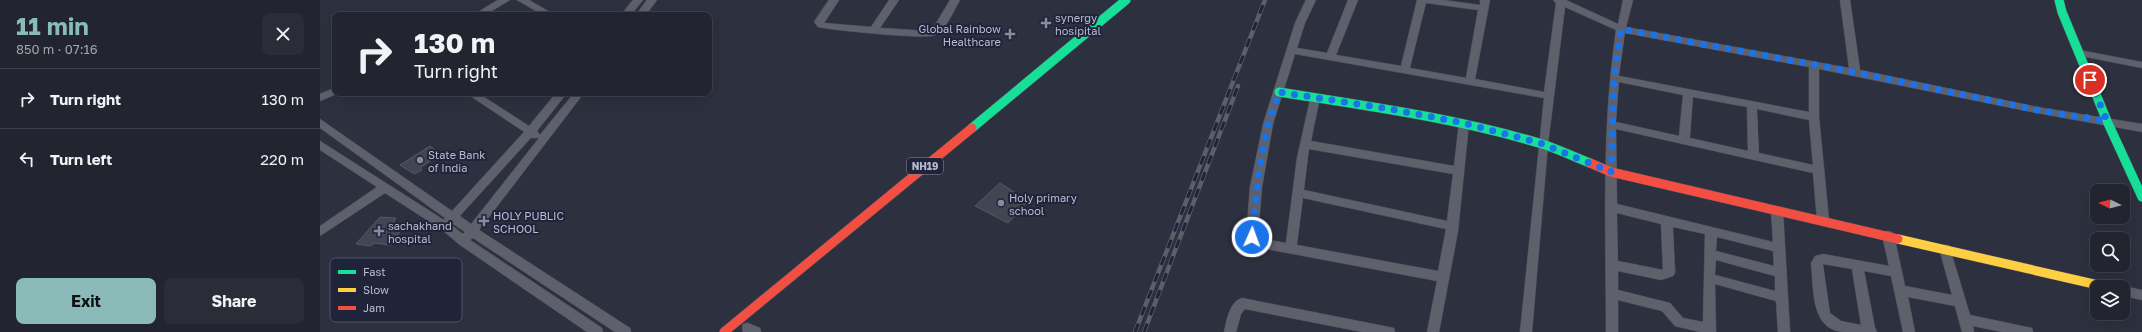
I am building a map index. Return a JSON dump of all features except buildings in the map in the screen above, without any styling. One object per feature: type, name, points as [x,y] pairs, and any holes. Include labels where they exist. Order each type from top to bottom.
[{"type":"main road","points":[[2059,0],[2062,12],[2107,121],[2142,197]]},
{"type":"main road","name":"NH19","points":[[947,161],[1130,2]]},
{"type":"main road","name":"NH19","points":[[724,332],[1130,2]]},
{"type":"main road","points":[[1279,92],[1464,123],[1543,144],[1611,172],[1777,211],[1946,248],[2090,283]]},
{"type":"street","points":[[483,12],[505,0]]},
{"type":"street","points":[[522,0],[544,12]]},
{"type":"street","points":[[628,12],[638,0]]},
{"type":"street","points":[[643,12],[652,0]]},
{"type":"street","points":[[834,0],[819,22],[821,25],[873,31],[930,34],[939,27],[955,0]]},
{"type":"street","points":[[873,31],[894,0]]},
{"type":"street","points":[[1311,0],[1300,23],[1268,124],[1256,187],[1251,231],[1252,237],[1255,240],[1291,248],[1443,277]]},
{"type":"street","points":[[1331,56],[1353,0]]},
{"type":"street","points":[[1405,69],[1422,0],[1484,4],[1470,81]]},
{"type":"street","points":[[1612,332],[1610,207],[1611,124],[1614,78],[1621,29],[1628,0]]},
{"type":"street","points":[[1845,0],[1854,72]]},
{"type":"street","points":[[1526,332],[1543,144],[1550,96],[1560,1],[1621,29],[1854,72],[2037,110],[2142,128]]},
{"type":"street","points":[[1292,50],[1550,96]]},
{"type":"street","points":[[2079,53],[2142,65]]},
{"type":"street","points":[[1814,65],[1814,116],[1817,170],[1823,220]]},
{"type":"street","points":[[1614,78],[1814,116]]},
{"type":"street","points":[[320,98],[332,92]]},
{"type":"street","points":[[1684,140],[1688,92]]},
{"type":"street","points":[[476,96],[531,131],[542,140]]},
{"type":"street","points":[[445,226],[531,131],[560,96]]},
{"type":"street","points":[[464,242],[578,96]]},
{"type":"street","points":[[1291,248],[1297,193],[1315,97]]},
{"type":"street","points":[[1752,105],[1754,156]]},
{"type":"street","points":[[320,123],[453,216],[472,231],[625,332]]},
{"type":"street","points":[[1433,332],[1452,226],[1464,123]]},
{"type":"street","points":[[1611,124],[1817,170]]},
{"type":"street","points":[[1305,144],[1458,171]]},
{"type":"street","points":[[323,151],[385,187],[445,226],[464,242],[597,332]]},
{"type":"street","points":[[2130,170],[2142,172]]},
{"type":"street","points":[[320,232],[385,187]]},
{"type":"street","points":[[1297,193],[1452,226]]},
{"type":"street","points":[[1610,207],[1779,248]]},
{"type":"street","points":[[1777,211],[1779,272],[1784,332]]},
{"type":"street","points":[[1612,265],[1661,275],[1669,273],[1667,220]]},
{"type":"street","points":[[1611,293],[1666,307],[1679,322],[1710,330],[1709,278],[1711,231]]},
{"type":"street","points":[[1888,235],[1909,332]]},
{"type":"street","points":[[1946,248],[1968,332]]},
{"type":"street","points":[[1710,254],[1779,272]]},
{"type":"street","points":[[1857,264],[1870,332],[1830,322],[1824,315],[1817,263],[1819,259],[1857,264],[1896,272]]},
{"type":"street","points":[[1709,278],[1782,297]]},
{"type":"street","points":[[1899,290],[1960,302]]},
{"type":"street","points":[[2130,293],[2142,296]]},
{"type":"street","points":[[1230,332],[1235,312],[1242,304],[1388,332]]},
{"type":"street","points":[[1965,319],[2027,332]]},
{"type":"railway","points":[[1135,332],[1265,0]]},
{"type":"railway","points":[[1144,332],[1238,86]]},
{"type":"traffic: fast","points":[[972,128],[1126,0]]},
{"type":"traffic: fast","points":[[2059,0],[2062,12],[2107,121],[2142,197]]},
{"type":"traffic: fast","points":[[1279,92],[1378,108],[1477,127],[1542,144],[1590,163]]},
{"type":"traffic: slow","points":[[1898,239],[2090,283]]},
{"type":"traffic: jam","points":[[724,332],[972,128]]},
{"type":"traffic: jam","points":[[1590,163],[1611,172],[1898,239]]},
{"type":"place","name":"synergy hosipital","points":[[1046,23]]},
{"type":"place","name":"Global Rainbow Healthcare","points":[[1010,34]]},
{"type":"place","name":"State Bank of India","points":[[420,160]]},
{"type":"place","name":"Holy primary school","points":[[1001,203]]},
{"type":"place","name":"HOLY PUBLIC SCHOOL","points":[[484,221]]},
{"type":"place","name":"sachakhand hospital","points":[[379,231]]},
{"type":"route","points":[[1252,237],[1251,231],[1256,187],[1268,124],[1279,92],[1390,109],[1464,123],[1543,144],[1611,172],[1611,124],[1614,78],[1621,29],[1854,72],[2037,110],[2107,121],[2090,80]]}]
